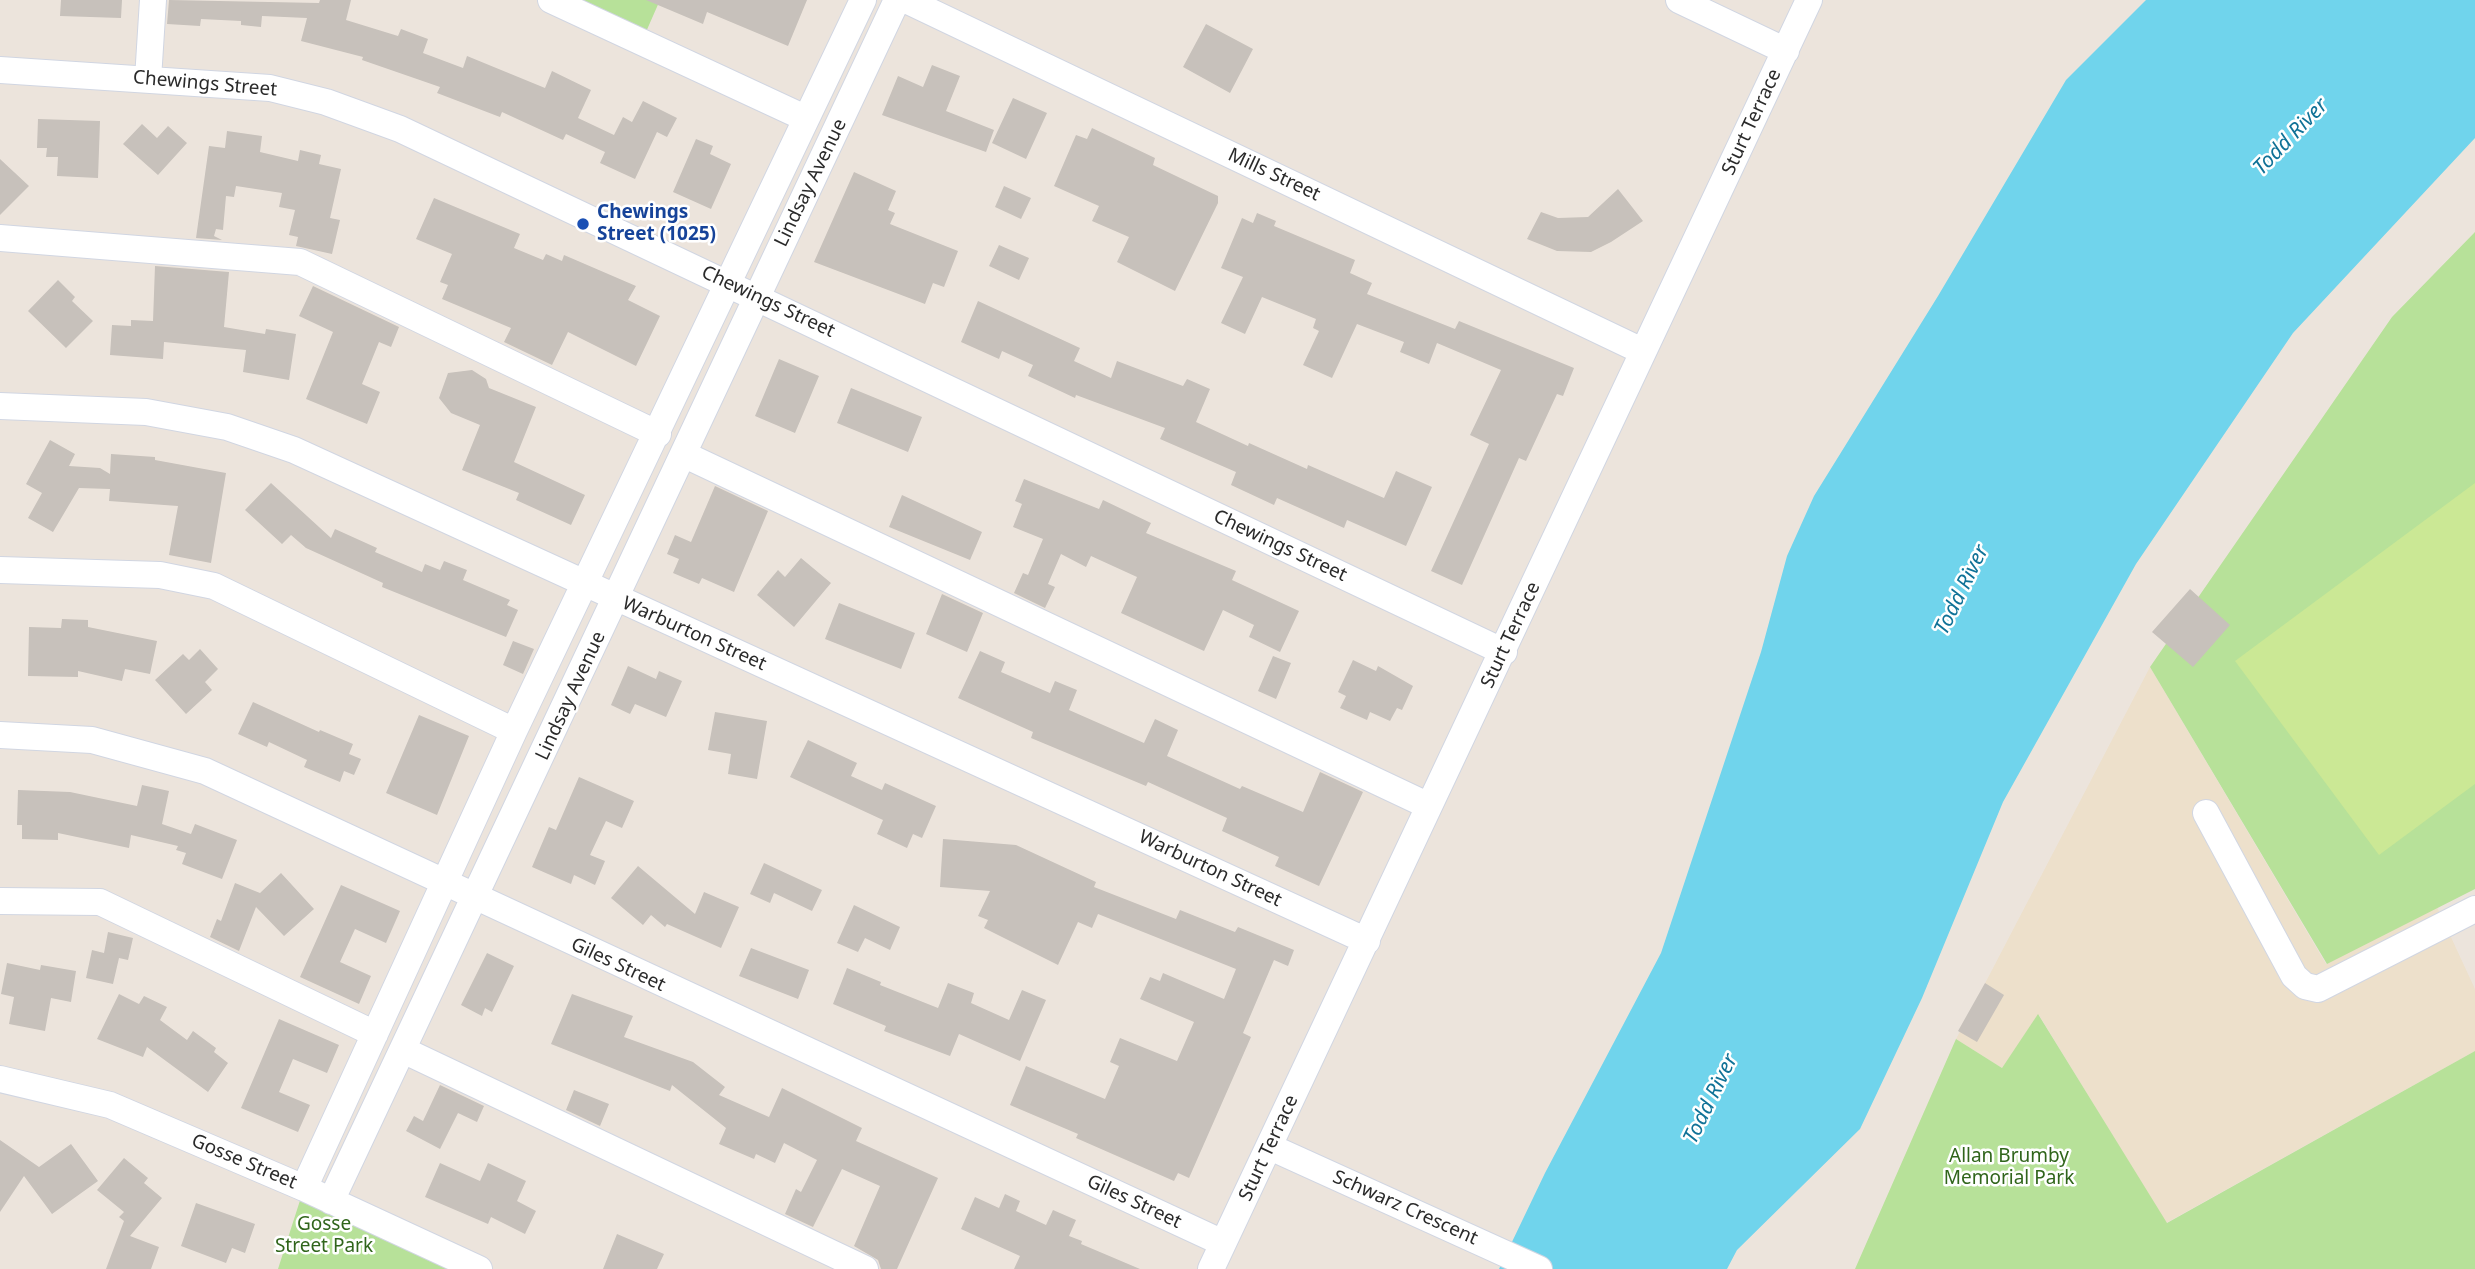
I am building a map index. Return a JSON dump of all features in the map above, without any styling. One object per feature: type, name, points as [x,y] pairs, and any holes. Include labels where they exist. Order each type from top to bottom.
[{"type":"street","points":[[148,79],[153,0]]},
{"type":"street","points":[[551,0],[805,118]]},
{"type":"street","name":"Lindsay Avenue","points":[[304,1188],[446,885],[514,731],[863,0]]},
{"type":"street","name":"Lindsay Avenue","points":[[331,1201],[476,900],[756,296],[897,0]]},
{"type":"street","name":"Mills Street","points":[[906,0],[1642,351]]},
{"type":"street","points":[[1679,0],[1786,51]]},
{"type":"street","name":"Sturt Terrace","points":[[1211,1269],[1809,0]]},
{"type":"street","name":"Chewings Street","points":[[0,70],[270,88],[326,102],[400,129],[1504,652]]},
{"type":"street","points":[[0,238],[300,262],[658,434]]},
{"type":"street","name":"Warburton Street","points":[[0,406],[146,412],[227,427],[294,450],[1367,941]]},
{"type":"street","points":[[683,454],[1429,807]]},
{"type":"street","points":[[0,570],[160,575],[214,586],[514,731]]},
{"type":"street","name":"Giles Street","points":[[0,735],[92,740],[205,771],[476,900],[1223,1243]]},
{"type":"street","points":[[2206,813],[2294,976],[2305,986],[2318,989],[2475,909]]},
{"type":"street","points":[[0,901],[100,902],[374,1034]]},
{"type":"street","points":[[404,1050],[865,1269]]},
{"type":"street","name":"Gosse Street","points":[[0,1079],[110,1105],[304,1188],[479,1269]]},
{"type":"street","name":"Schwarz Crescent","points":[[1270,1147],[1539,1269]]},
{"type":"shaded area","points":[[2150,667],[2326,964],[2437,907],[2475,989],[2475,1051],[2166,1223],[2039,1015],[2002,1068],[1956,1039]]},
{"type":"green space","points":[[554,0],[660,0],[642,41]]},
{"type":"green space","points":[[2475,232],[2475,889],[2327,964],[2150,667],[2392,317]]},
{"type":"green space","points":[[2475,483],[2475,784],[2379,855],[2235,661]]},
{"type":"green space","name":"Allan Brumby Memorial Park","points":[[2038,1014],[2167,1223],[2475,1051],[2475,1269],[1855,1269],[1956,1039],[2002,1068]]},
{"type":"green space","name":"Gosse Street Park","points":[[304,1188],[479,1269],[278,1269]]},
{"type":"water","name":"Todd River","points":[[2146,0],[2475,0],[2475,138],[2293,333],[2136,564],[2003,802],[1922,998],[1860,1129],[1737,1250],[1727,1269],[1499,1269],[1545,1173],[1661,953],[1761,652],[1787,556],[1814,496],[1938,296],[2066,80]]},
{"type":"building","points":[[61,0],[122,0],[121,18],[60,16]]},
{"type":"building","points":[[169,0],[319,3],[320,0],[351,0],[346,20],[398,36],[401,29],[428,39],[423,53],[463,68],[467,56],[545,88],[552,71],[591,90],[578,118],[614,135],[623,117],[632,122],[643,101],[677,118],[667,137],[657,132],[635,179],[600,163],[605,152],[566,134],[563,140],[502,112],[500,117],[437,93],[440,87],[362,60],[363,57],[301,41],[307,18],[262,16],[261,27],[241,25],[241,21],[201,19],[200,26],[167,24]]},
{"type":"building","points":[[646,0],[807,0],[788,46],[707,12],[703,24]]},
{"type":"building","points":[[1206,24],[1253,49],[1230,93],[1183,67]]},
{"type":"building","points":[[932,65],[960,76],[946,111],[994,130],[986,152],[882,115],[898,76],[923,87]]},
{"type":"building","points":[[1013,98],[1047,113],[1026,159],[992,143]]},
{"type":"building","points":[[38,119],[100,121],[98,178],[57,176],[58,157],[46,157],[47,148],[37,148]]},
{"type":"building","points":[[142,124],[157,138],[168,126],[187,143],[158,175],[123,144]]},
{"type":"building","points":[[1092,128],[1155,158],[1153,165],[1218,196],[1218,203],[1175,291],[1117,262],[1129,237],[1092,221],[1099,206],[1054,186],[1076,135],[1087,139]]},
{"type":"building","points":[[227,131],[262,136],[260,152],[298,161],[300,150],[321,155],[319,164],[341,169],[330,218],[340,220],[332,254],[296,246],[298,237],[289,235],[295,210],[279,207],[282,193],[236,186],[234,197],[226,196],[223,230],[216,229],[214,236],[222,240],[196,238],[209,146],[225,148]]},
{"type":"building","points":[[696,139],[713,146],[710,154],[731,164],[711,209],[673,192]]},
{"type":"building","points":[[0,159],[29,186],[0,215]]},
{"type":"building","points":[[854,172],[896,191],[888,210],[895,213],[890,224],[958,251],[944,287],[933,283],[925,304],[814,262]]},
{"type":"building","points":[[1004,186],[1031,198],[1021,219],[995,207]]},
{"type":"building","points":[[1618,189],[1643,221],[1611,242],[1591,252],[1557,251],[1527,239],[1541,212],[1558,218],[1588,217]]},
{"type":"building","points":[[434,198],[520,234],[514,248],[543,260],[546,254],[562,261],[564,255],[636,286],[628,300],[660,316],[636,366],[568,332],[552,365],[504,342],[511,328],[442,299],[448,285],[440,282],[452,254],[416,239]]},
{"type":"building","points":[[1257,213],[1276,221],[1274,226],[1355,260],[1350,273],[1372,283],[1367,294],[1455,329],[1459,321],[1574,368],[1563,396],[1557,394],[1526,461],[1519,458],[1462,585],[1431,571],[1489,444],[1470,435],[1501,370],[1437,343],[1429,364],[1400,352],[1404,342],[1357,324],[1332,378],[1303,365],[1319,331],[1313,328],[1316,319],[1262,297],[1245,334],[1221,323],[1243,277],[1221,268],[1242,218],[1253,223]]},
{"type":"building","points":[[999,245],[1029,258],[1019,280],[989,266]]},
{"type":"building","points":[[155,266],[229,272],[224,327],[265,334],[266,329],[296,334],[289,380],[243,372],[246,350],[164,342],[163,359],[110,355],[112,325],[131,326],[131,320],[153,321]]},
{"type":"building","points":[[58,280],[75,297],[72,301],[93,321],[66,348],[28,311]]},
{"type":"building","points":[[313,286],[399,327],[391,347],[379,342],[362,384],[380,392],[367,424],[306,399],[333,332],[299,316]]},
{"type":"building","points":[[978,301],[1080,348],[1074,361],[1111,378],[1117,361],[1183,386],[1187,379],[1210,389],[1196,422],[1248,446],[1249,443],[1307,469],[1308,465],[1384,498],[1396,471],[1432,487],[1406,546],[1347,520],[1344,528],[1277,498],[1274,505],[1231,485],[1236,472],[1160,439],[1165,428],[1076,395],[1075,398],[1028,376],[1033,365],[1002,351],[999,359],[961,342]]},
{"type":"building","points":[[779,359],[819,376],[795,433],[755,416]]},
{"type":"building","points":[[472,370],[486,379],[489,388],[536,407],[514,462],[585,495],[571,525],[516,500],[519,493],[462,470],[480,425],[451,413],[439,398],[448,373]]},
{"type":"building","points":[[851,388],[922,417],[908,452],[837,423]]},
{"type":"building","points":[[50,440],[75,454],[69,466],[100,468],[110,474],[111,454],[155,457],[155,460],[226,473],[211,563],[169,555],[178,506],[109,501],[110,489],[79,488],[53,532],[28,518],[42,493],[26,484]]},
{"type":"building","points":[[1024,479],[1099,509],[1103,500],[1151,523],[1146,533],[1236,571],[1232,580],[1299,611],[1280,652],[1249,637],[1254,625],[1223,610],[1204,651],[1121,613],[1137,577],[1091,556],[1086,567],[1061,554],[1048,584],[1055,587],[1045,608],[1014,593],[1023,573],[1028,575],[1043,539],[1013,527],[1022,504],[1015,501]]},
{"type":"building","points":[[271,483],[331,538],[335,529],[377,548],[375,552],[422,572],[425,564],[440,570],[444,561],[467,570],[463,580],[510,600],[507,605],[518,610],[506,637],[382,587],[383,583],[306,548],[291,535],[282,544],[245,510]]},
{"type":"building","points":[[715,486],[768,511],[734,592],[702,578],[699,584],[673,573],[679,559],[667,554],[675,535],[691,542]]},
{"type":"building","points":[[902,495],[982,532],[970,560],[889,527]]},
{"type":"building","points":[[801,558],[831,583],[794,627],[757,595],[778,570],[785,577]]},
{"type":"building","points":[[2190,589],[2230,625],[2193,667],[2152,632]]},
{"type":"building","points":[[942,594],[983,613],[967,652],[926,634]]},
{"type":"building","points":[[839,603],[915,633],[901,669],[825,639]]},
{"type":"building","points":[[62,619],[88,620],[88,627],[157,641],[150,674],[125,669],[122,681],[78,671],[78,677],[28,676],[29,627],[61,628]]},
{"type":"building","points":[[513,641],[534,649],[523,674],[503,665]]},
{"type":"building","points":[[200,649],[218,669],[205,682],[212,690],[186,714],[155,680],[183,654],[189,660]]},
{"type":"building","points":[[980,651],[1005,662],[1001,672],[1050,693],[1055,681],[1077,690],[1069,710],[1144,743],[1155,719],[1178,730],[1167,756],[1240,789],[1242,786],[1303,812],[1320,772],[1363,792],[1319,886],[1275,866],[1279,857],[1222,831],[1227,818],[1148,782],[1146,786],[1031,738],[1033,732],[958,698]]},
{"type":"building","points":[[1273,656],[1291,663],[1276,699],[1258,691]]},
{"type":"building","points":[[1353,660],[1376,671],[1378,666],[1413,686],[1402,710],[1397,708],[1390,721],[1370,712],[1367,720],[1340,708],[1346,696],[1338,692]]},
{"type":"building","points":[[628,666],[656,679],[659,671],[682,681],[666,717],[635,704],[630,714],[611,705]]},
{"type":"building","points":[[253,702],[319,732],[320,730],[353,744],[349,754],[361,759],[354,775],[344,771],[340,782],[304,767],[307,760],[269,742],[267,747],[238,734]]},
{"type":"building","points":[[715,712],[767,721],[757,779],[728,774],[731,754],[708,750]]},
{"type":"building","points":[[419,715],[469,736],[437,815],[386,793]]},
{"type":"building","points":[[808,740],[857,763],[851,776],[882,790],[885,783],[936,806],[922,838],[913,834],[907,848],[877,834],[883,820],[790,777]]},
{"type":"building","points":[[579,777],[634,801],[622,828],[606,821],[590,855],[605,861],[595,885],[574,875],[571,884],[532,867],[549,827],[556,830]]},
{"type":"building","points":[[142,785],[169,791],[162,824],[191,834],[195,824],[237,840],[222,879],[182,864],[186,853],[176,850],[178,846],[131,835],[129,848],[58,833],[58,840],[22,839],[22,825],[17,825],[18,790],[70,792],[137,806]]},
{"type":"building","points":[[943,839],[1016,845],[1096,882],[1094,887],[1176,919],[1180,910],[1235,932],[1238,927],[1294,950],[1288,966],[1274,960],[1243,1033],[1251,1037],[1189,1178],[1178,1173],[1174,1181],[1076,1138],[1078,1134],[1010,1105],[1026,1066],[1105,1099],[1119,1066],[1110,1062],[1120,1038],[1177,1061],[1194,1022],[1140,999],[1150,977],[1160,981],[1163,973],[1224,999],[1236,969],[1098,914],[1092,928],[1078,922],[1058,965],[984,928],[988,920],[978,916],[990,891],[940,887]]},
{"type":"building","points":[[764,863],[822,890],[812,911],[774,893],[770,903],[750,894]]},
{"type":"building","points":[[638,866],[695,914],[704,892],[739,907],[721,948],[667,924],[665,927],[651,915],[643,925],[611,898]]},
{"type":"building","points":[[281,873],[314,909],[284,936],[256,907],[239,951],[210,937],[217,919],[221,921],[235,883],[260,893]]},
{"type":"building","points":[[341,885],[400,911],[386,943],[355,929],[340,962],[371,976],[359,1004],[300,977]]},
{"type":"building","points":[[854,905],[900,927],[890,950],[865,938],[858,952],[837,943]]},
{"type":"building","points":[[108,932],[133,938],[128,960],[119,958],[113,984],[86,978],[92,950],[104,953]]},
{"type":"building","points":[[751,948],[809,970],[798,999],[739,976]]},
{"type":"building","points":[[487,953],[514,966],[492,1012],[485,1008],[482,1016],[461,1005]]},
{"type":"building","points":[[7,963],[40,970],[41,965],[76,971],[71,1002],[51,998],[45,1031],[9,1024],[14,997],[1,994]]},
{"type":"building","points":[[847,968],[881,982],[880,985],[938,1008],[948,983],[974,993],[971,1003],[1009,1020],[1022,990],[1046,1000],[1020,1061],[959,1034],[950,1056],[884,1031],[886,1026],[833,1004]]},
{"type":"building","points":[[1985,983],[2004,995],[1977,1042],[1958,1031]]},
{"type":"building","points":[[119,994],[139,1004],[144,996],[167,1007],[160,1020],[187,1040],[193,1031],[216,1048],[214,1052],[228,1063],[208,1092],[147,1047],[143,1057],[97,1039]]},
{"type":"building","points":[[572,994],[633,1016],[624,1037],[693,1062],[725,1087],[719,1095],[769,1117],[782,1088],[862,1128],[856,1141],[938,1178],[897,1269],[881,1269],[878,1260],[854,1246],[880,1186],[842,1169],[813,1227],[785,1214],[796,1189],[801,1192],[817,1160],[784,1143],[775,1163],[756,1154],[754,1159],[719,1144],[726,1128],[672,1085],[670,1091],[551,1044]]},
{"type":"building","points":[[279,1019],[339,1045],[327,1073],[293,1059],[279,1092],[310,1105],[298,1132],[241,1108]]},
{"type":"building","points":[[440,1085],[484,1106],[477,1122],[458,1113],[440,1149],[406,1131],[414,1116],[423,1121]]},
{"type":"building","points":[[574,1090],[609,1104],[600,1126],[566,1110]]},
{"type":"building","points":[[0,1140],[39,1167],[71,1144],[98,1181],[52,1214],[24,1176],[0,1212]]},
{"type":"building","points":[[124,1158],[148,1178],[144,1183],[162,1198],[130,1236],[159,1247],[151,1269],[106,1269],[124,1221],[119,1217],[124,1212],[97,1190]]},
{"type":"building","points":[[440,1163],[480,1181],[488,1163],[526,1181],[517,1201],[536,1211],[525,1234],[491,1217],[488,1224],[425,1197]]},
{"type":"building","points":[[1005,1194],[1020,1201],[1016,1211],[1046,1225],[1053,1210],[1076,1220],[1069,1236],[1082,1241],[1081,1244],[1140,1269],[1014,1269],[1020,1256],[961,1229],[975,1197],[999,1208]]},
{"type":"building","points":[[196,1203],[255,1224],[245,1253],[232,1248],[226,1263],[181,1246]]},
{"type":"building","points":[[617,1234],[664,1254],[657,1269],[603,1269]]},
{"type":"place","name":"Chewings Street (1025)","points":[[583,224]]}]
